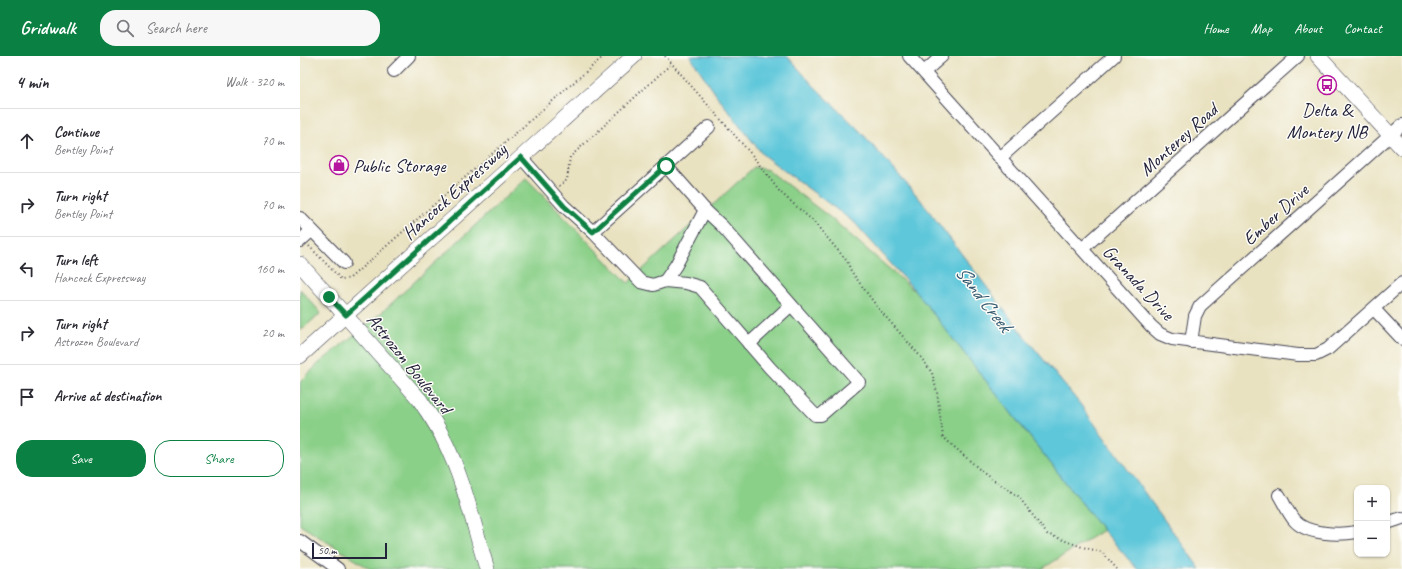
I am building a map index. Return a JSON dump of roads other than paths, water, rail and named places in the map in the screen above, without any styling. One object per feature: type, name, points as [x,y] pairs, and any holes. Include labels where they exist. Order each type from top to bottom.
[{"type":"main road","name":"Hancock Expressway","points":[[300,356],[634,56]]},
{"type":"main road","points":[[1318,56],[1402,148]]},
{"type":"main road","name":"Astrozon Boulevard","points":[[300,264],[420,400],[444,440],[459,476],[487,569]]},
{"type":"street","points":[[394,71],[408,56]]},
{"type":"street","name":"Granada Drive","points":[[909,56],[1083,248],[1151,326],[1160,334],[1172,339],[1191,342],[1298,355],[1316,355],[1328,349],[1402,283]]},
{"type":"street","points":[[924,72],[942,56]]},
{"type":"street","points":[[1000,158],[1114,56]]},
{"type":"street","name":"Monterey Road","points":[[1083,248],[1298,56]]},
{"type":"street","name":"Ember Drive","points":[[1191,342],[1195,316],[1200,306],[1402,125]]},
{"type":"street","points":[[593,232],[709,127]]},
{"type":"street","points":[[521,157],[564,206],[593,232],[641,282],[652,285],[665,281],[686,283],[700,287],[749,344],[815,415],[821,415],[859,382],[722,226],[705,210],[666,166]]},
{"type":"street","points":[[665,281],[676,265],[705,210]]},
{"type":"street","points":[[300,218],[305,237],[344,263]]},
{"type":"street","points":[[749,344],[791,305]]},
{"type":"street","points":[[1374,309],[1402,340]]},
{"type":"street","points":[[1280,495],[1294,521],[1307,528],[1334,534],[1354,532]]},
{"type":"street","points":[[1390,522],[1402,518]]},
{"type":"street","points":[[300,541],[338,569]]},
{"type":"water","name":"Sand Creek","points":[[690,56],[787,56],[813,85],[860,131],[919,198],[1021,332],[1080,404],[1200,569],[1137,569],[1103,530],[917,293],[855,223],[763,155],[717,96]]},
{"type":"place","name":"Delta & Montery NB","points":[[1327,85]]},
{"type":"place","name":"Public Storage","points":[[339,165]]}]
